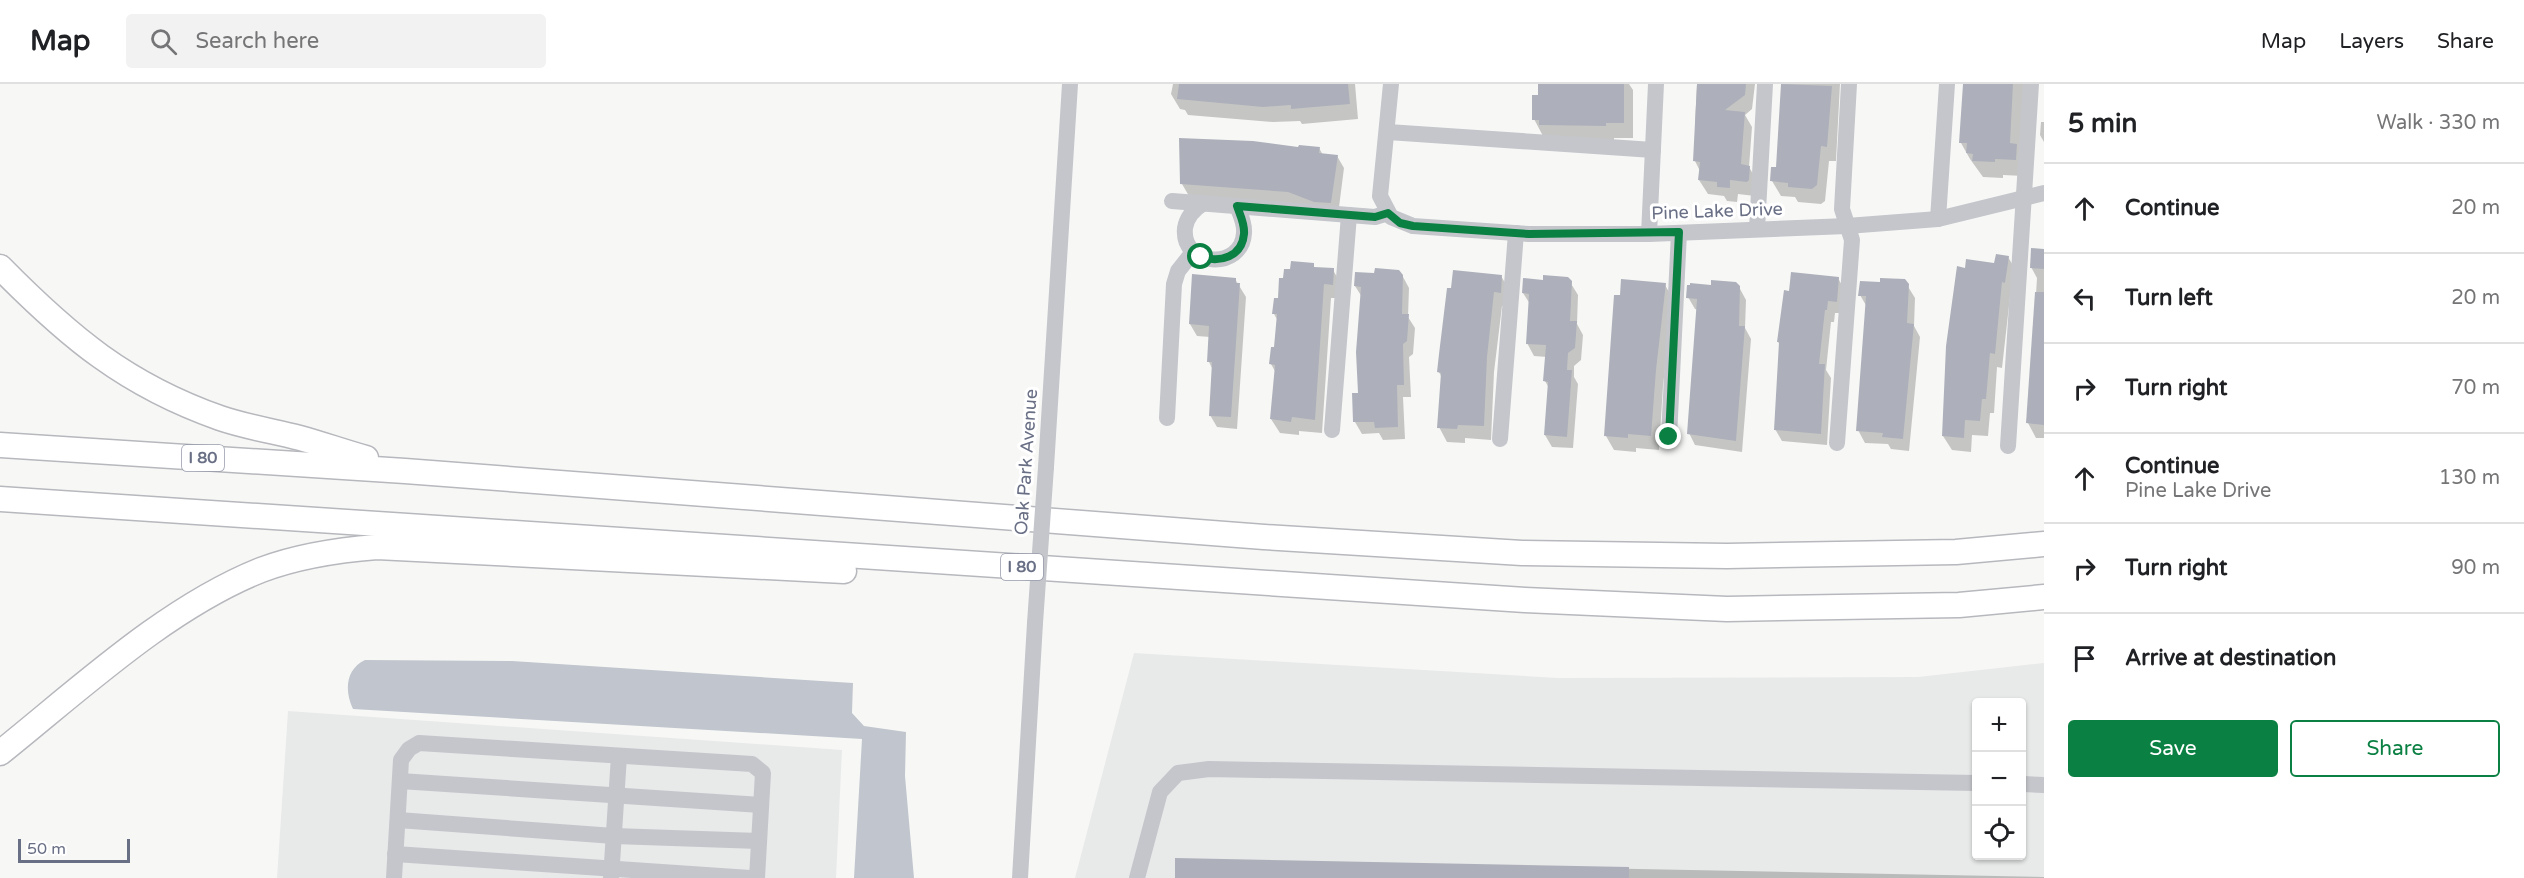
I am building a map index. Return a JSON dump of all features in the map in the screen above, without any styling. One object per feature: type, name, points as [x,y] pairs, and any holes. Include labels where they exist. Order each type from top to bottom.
[{"type":"highway","points":[[0,267],[65,330],[119,370],[155,390],[221,419],[299,438],[405,471]]},
{"type":"highway","name":"I 80","points":[[0,445],[405,471],[1264,537],[1522,553],[1727,556],[1956,552],[2044,544]]},
{"type":"highway","name":"I 80","points":[[0,499],[1525,600],[1727,609],[1959,605],[2044,597]]},
{"type":"highway","points":[[0,753],[131,648],[190,606],[228,584],[263,569],[326,553],[377,547],[841,571],[1006,566]]},
{"type":"street","name":"Oak Park Avenue","points":[[1020,878],[1070,84]]},
{"type":"street","points":[[1172,201],[1375,217],[1389,215],[1380,196],[1391,84]]},
{"type":"street","points":[[1649,234],[1656,84]]},
{"type":"street","points":[[1757,229],[1765,84]]},
{"type":"street","points":[[1837,443],[1852,240],[1842,209],[1849,84]]},
{"type":"street","points":[[1938,219],[1947,84]]},
{"type":"street","points":[[2008,446],[2031,84]]},
{"type":"street","points":[[1388,132],[1653,150]]},
{"type":"street","name":"Pine Lake Drive","points":[[1389,215],[1413,226],[1516,233],[1649,234],[1847,226],[1938,219],[2044,193]]},
{"type":"street","points":[[1204,203],[1189,215],[1186,224],[1188,244],[1193,252],[1201,257],[1220,260],[1237,251],[1244,233],[1244,224],[1237,206]]},
{"type":"street","points":[[1332,430],[1349,215]]},
{"type":"street","points":[[1669,437],[1679,232]]},
{"type":"street","points":[[1500,439],[1516,233]]},
{"type":"street","points":[[1167,418],[1174,284],[1178,271],[1193,252]]},
{"type":"street","points":[[394,878],[401,760],[409,749],[419,743],[752,764],[763,772],[757,878]]},
{"type":"street","points":[[611,873],[619,756]]},
{"type":"street","points":[[1137,878],[1160,792],[1178,773],[1209,769],[1972,783]]},
{"type":"street","points":[[400,781],[761,806]]},
{"type":"street","points":[[2026,784],[2044,784]]},
{"type":"street","points":[[398,820],[614,836],[759,841]]},
{"type":"street","points":[[1147,878],[1148,835]]},
{"type":"street","points":[[395,854],[611,873],[750,878]]},
{"type":"shaded area","points":[[1134,653],[1558,678],[1918,677],[2044,663],[2044,878],[1075,878]]},
{"type":"shaded area","points":[[365,660],[512,661],[853,683],[852,713],[864,726],[906,732],[905,776],[914,878],[854,878],[862,739],[353,709],[348,695],[348,681],[354,669]]},
{"type":"shaded area","points":[[288,711],[842,750],[836,878],[277,878]]},
{"type":"building","points":[[1179,84],[1348,84],[1350,104],[1291,109],[1291,105],[1263,107],[1177,99]]},
{"type":"building","points":[[1538,84],[1624,84],[1624,123],[1606,123],[1606,126],[1539,125],[1539,120],[1532,120],[1532,95],[1538,95]]},
{"type":"building","points":[[1697,84],[1746,84],[1745,95],[1725,110],[1745,112],[1741,164],[1750,166],[1747,182],[1730,180],[1730,188],[1717,187],[1717,182],[1698,180],[1700,162],[1693,161]]},
{"type":"building","points":[[1781,84],[1832,86],[1827,147],[1821,146],[1817,185],[1812,189],[1788,187],[1788,183],[1770,181],[1771,167],[1776,167]]},
{"type":"building","points":[[1963,84],[2013,84],[2010,143],[2017,144],[2016,160],[1972,161],[1973,154],[1966,153],[1967,143],[1959,143]]},
{"type":"building","points":[[1179,138],[1320,147],[1319,153],[1338,155],[1331,203],[1314,202],[1288,192],[1180,184]]},
{"type":"building","points":[[2031,248],[2044,249],[2044,269],[2030,268]]},
{"type":"building","points":[[1996,254],[2009,256],[2005,283],[2002,282],[1995,354],[1990,353],[1986,399],[1982,399],[1980,421],[1965,420],[1964,438],[1942,436],[1946,346],[1957,266],[1965,268],[1966,259],[1994,263]]},
{"type":"building","points":[[1291,261],[1314,263],[1314,267],[1334,268],[1334,270],[1333,285],[1324,284],[1315,420],[1292,417],[1291,422],[1270,419],[1275,365],[1269,364],[1271,347],[1274,347],[1277,314],[1272,314],[1274,298],[1278,298],[1279,278],[1283,278],[1284,269],[1290,269]]},
{"type":"building","points":[[1375,268],[1399,270],[1403,275],[1402,314],[1409,314],[1407,341],[1403,344],[1404,385],[1397,385],[1398,427],[1375,428],[1374,422],[1353,422],[1352,393],[1358,393],[1356,352],[1361,287],[1354,286],[1355,272],[1374,273]]},
{"type":"building","points":[[1453,270],[1502,275],[1501,293],[1494,292],[1487,357],[1484,426],[1458,425],[1457,429],[1437,428],[1441,373],[1437,372],[1447,288],[1451,288]]},
{"type":"building","points":[[1791,272],[1839,277],[1837,302],[1828,301],[1827,310],[1825,310],[1819,364],[1825,364],[1821,434],[1774,430],[1779,342],[1777,342],[1784,290],[1789,291]]},
{"type":"building","points":[[1192,274],[1236,278],[1236,283],[1240,283],[1231,417],[1209,416],[1212,362],[1207,362],[1209,326],[1189,324]]},
{"type":"building","points":[[1543,275],[1568,277],[1572,281],[1570,321],[1577,321],[1575,348],[1568,353],[1567,370],[1572,370],[1567,437],[1544,435],[1548,382],[1543,381],[1546,345],[1526,344],[1529,294],[1522,293],[1523,278],[1543,280]]},
{"type":"building","points":[[1880,278],[1905,279],[1909,284],[1907,323],[1914,324],[1903,439],[1882,437],[1883,433],[1856,431],[1866,296],[1858,296],[1860,281],[1880,282]]},
{"type":"building","points":[[1621,279],[1666,283],[1651,436],[1628,434],[1628,438],[1604,436],[1614,295],[1620,295]]},
{"type":"building","points":[[1711,280],[1736,282],[1740,286],[1739,326],[1745,326],[1736,441],[1687,434],[1697,299],[1686,298],[1687,285],[1690,283],[1711,285]]},
{"type":"building","points":[[2035,292],[2044,292],[2044,425],[2026,423]]},
{"type":"building","points":[[1175,858],[1629,867],[1629,878],[1175,878]]},
{"type":"route","points":[[1201,257],[1220,260],[1237,251],[1244,233],[1244,224],[1237,206],[1375,217],[1388,213],[1400,223],[1413,226],[1529,234],[1679,232],[1669,437]]}]
